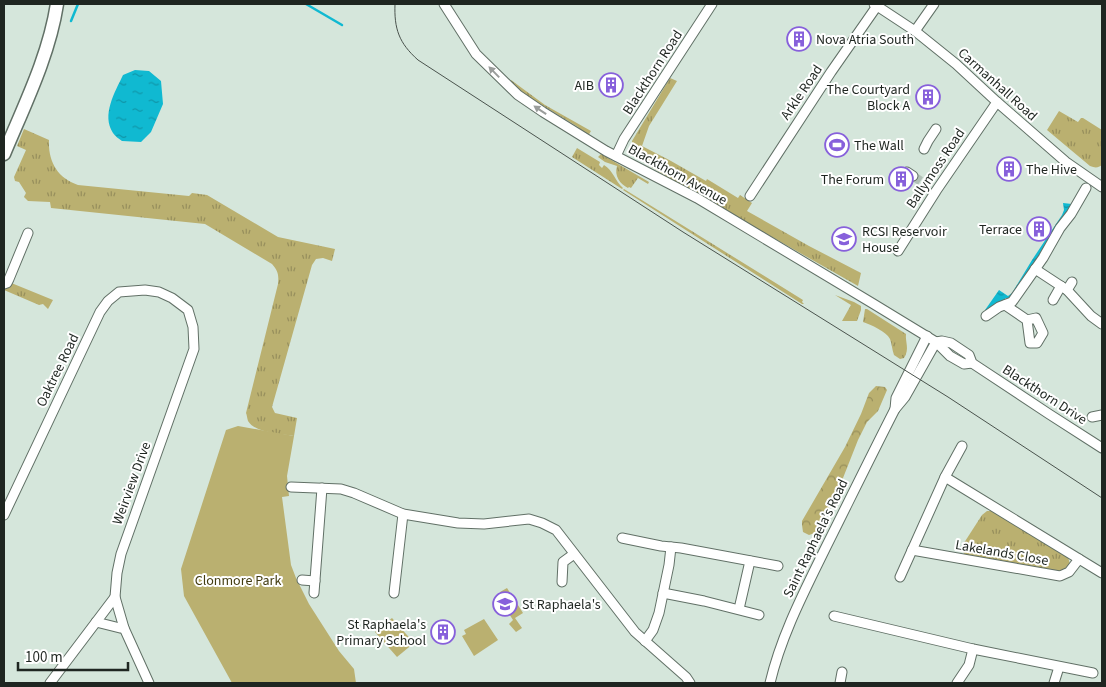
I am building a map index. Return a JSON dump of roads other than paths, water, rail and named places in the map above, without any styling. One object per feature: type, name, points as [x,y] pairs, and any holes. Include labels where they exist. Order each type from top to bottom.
[{"type":"highway","points":[[4,154],[38,71],[55,20],[57,4]]},
{"type":"street","name":"Blackthorn Avenue","points":[[444,4],[472,48],[518,95],[575,133],[697,198],[927,336]]},
{"type":"street","name":"Blackthorn Road","points":[[616,156],[624,139],[712,4]]},
{"type":"street","points":[[916,31],[934,4]]},
{"type":"street","name":"Carmanhall Road","points":[[876,5],[916,31],[1066,162],[1102,186]]},
{"type":"street","name":"Arkle Road","points":[[750,196],[876,5]]},
{"type":"street","name":"Ballymoss Road","points":[[898,251],[932,189],[997,102]]},
{"type":"street","points":[[924,149],[936,129]]},
{"type":"street","points":[[986,316],[999,307],[1012,302],[1043,258],[1086,188]]},
{"type":"street","points":[[4,284],[9,279],[28,233]]},
{"type":"street","points":[[1035,269],[1064,288],[1091,316],[1102,324]]},
{"type":"street","points":[[1053,300],[1072,282]]},
{"type":"street","name":"Oaktree Road","points":[[4,515],[100,312],[108,301],[119,292],[145,290],[159,292],[172,298]]},
{"type":"street","name":"Weirview Drive","points":[[149,683],[124,628],[114,597],[121,554],[194,349],[193,327],[188,310],[172,298]]},
{"type":"street","points":[[1005,304],[1035,317],[1043,334],[1037,343],[1029,346],[1035,317]]},
{"type":"street","name":"Blackthorn Drive","points":[[927,336],[950,356],[964,364],[972,363],[1102,448]]},
{"type":"street","name":"Saint Raphaela’s Road","points":[[895,409],[896,398],[927,336]]},
{"type":"street","name":"Saint Raphaela’s Road","points":[[770,683],[773,670],[806,587],[895,409],[908,392],[936,342]]},
{"type":"street","points":[[1092,417],[1102,415]]},
{"type":"street","points":[[900,577],[945,477],[962,446]]},
{"type":"street","name":"Lakelands Close","points":[[945,477],[1102,573]]},
{"type":"street","points":[[291,488],[341,489],[402,514],[458,523],[484,524],[529,520],[542,523],[556,530],[635,632],[686,677],[690,683]]},
{"type":"street","points":[[314,592],[322,488]]},
{"type":"street","points":[[394,593],[402,514]]},
{"type":"street","points":[[622,538],[778,566]]},
{"type":"street","points":[[645,641],[653,630],[659,613],[669,565],[670,547]]},
{"type":"street","name":"Lakelands Close","points":[[912,550],[1060,576],[1069,572],[1079,559]]},
{"type":"street","points":[[562,582],[563,562],[574,554]]},
{"type":"street","points":[[739,609],[750,561]]},
{"type":"street","points":[[302,580],[315,581]]},
{"type":"street","points":[[663,593],[759,614]]},
{"type":"street","points":[[50,683],[114,597]]},
{"type":"street","points":[[834,616],[973,649],[1093,673]]},
{"type":"street","points":[[96,622],[124,628]]},
{"type":"street","points":[[957,683],[969,665],[973,649]]},
{"type":"street","points":[[1054,683],[1059,667]]},
{"type":"street","points":[[840,683],[842,672]]},
{"type":"water","points":[[135,70],[149,71],[161,81],[163,104],[151,132],[141,142],[122,141],[113,133],[108,119],[110,104],[123,75]]},
{"type":"water","points":[[1063,203],[1072,204],[1010,300],[1006,298],[988,313],[985,310],[999,290],[1008,296],[1012,293],[1062,215],[1064,210]]},
{"type":"waterway","points":[[71,21],[78,4]]},
{"type":"waterway","points":[[306,4],[342,25]]},
{"type":"tunnel","points":[[913,176],[928,186]]},
{"type":"tram line","points":[[395,4],[399,35],[406,48],[418,60],[683,232],[948,397],[1102,498]]},
{"type":"place","name":"Nova Atria South","points":[[799,39]]},
{"type":"place","name":"AIB","points":[[611,85]]},
{"type":"place","name":"The Courtyard Block A","points":[[928,97]]},
{"type":"place","name":"The Wall","points":[[837,145]]},
{"type":"place","name":"The Hive","points":[[1009,169]]},
{"type":"place","name":"The Forum","points":[[901,179]]},
{"type":"place","name":"Terrace","points":[[1039,229]]},
{"type":"place","name":"RCSI Reservoir House","points":[[844,239]]},
{"type":"place","name":"St Raphaela's","points":[[505,604]]},
{"type":"place","name":"St Raphaela's Primary School","points":[[443,632]]},
{"type":"park label","name":"Clonmore Park","points":[[238,580]]}]
